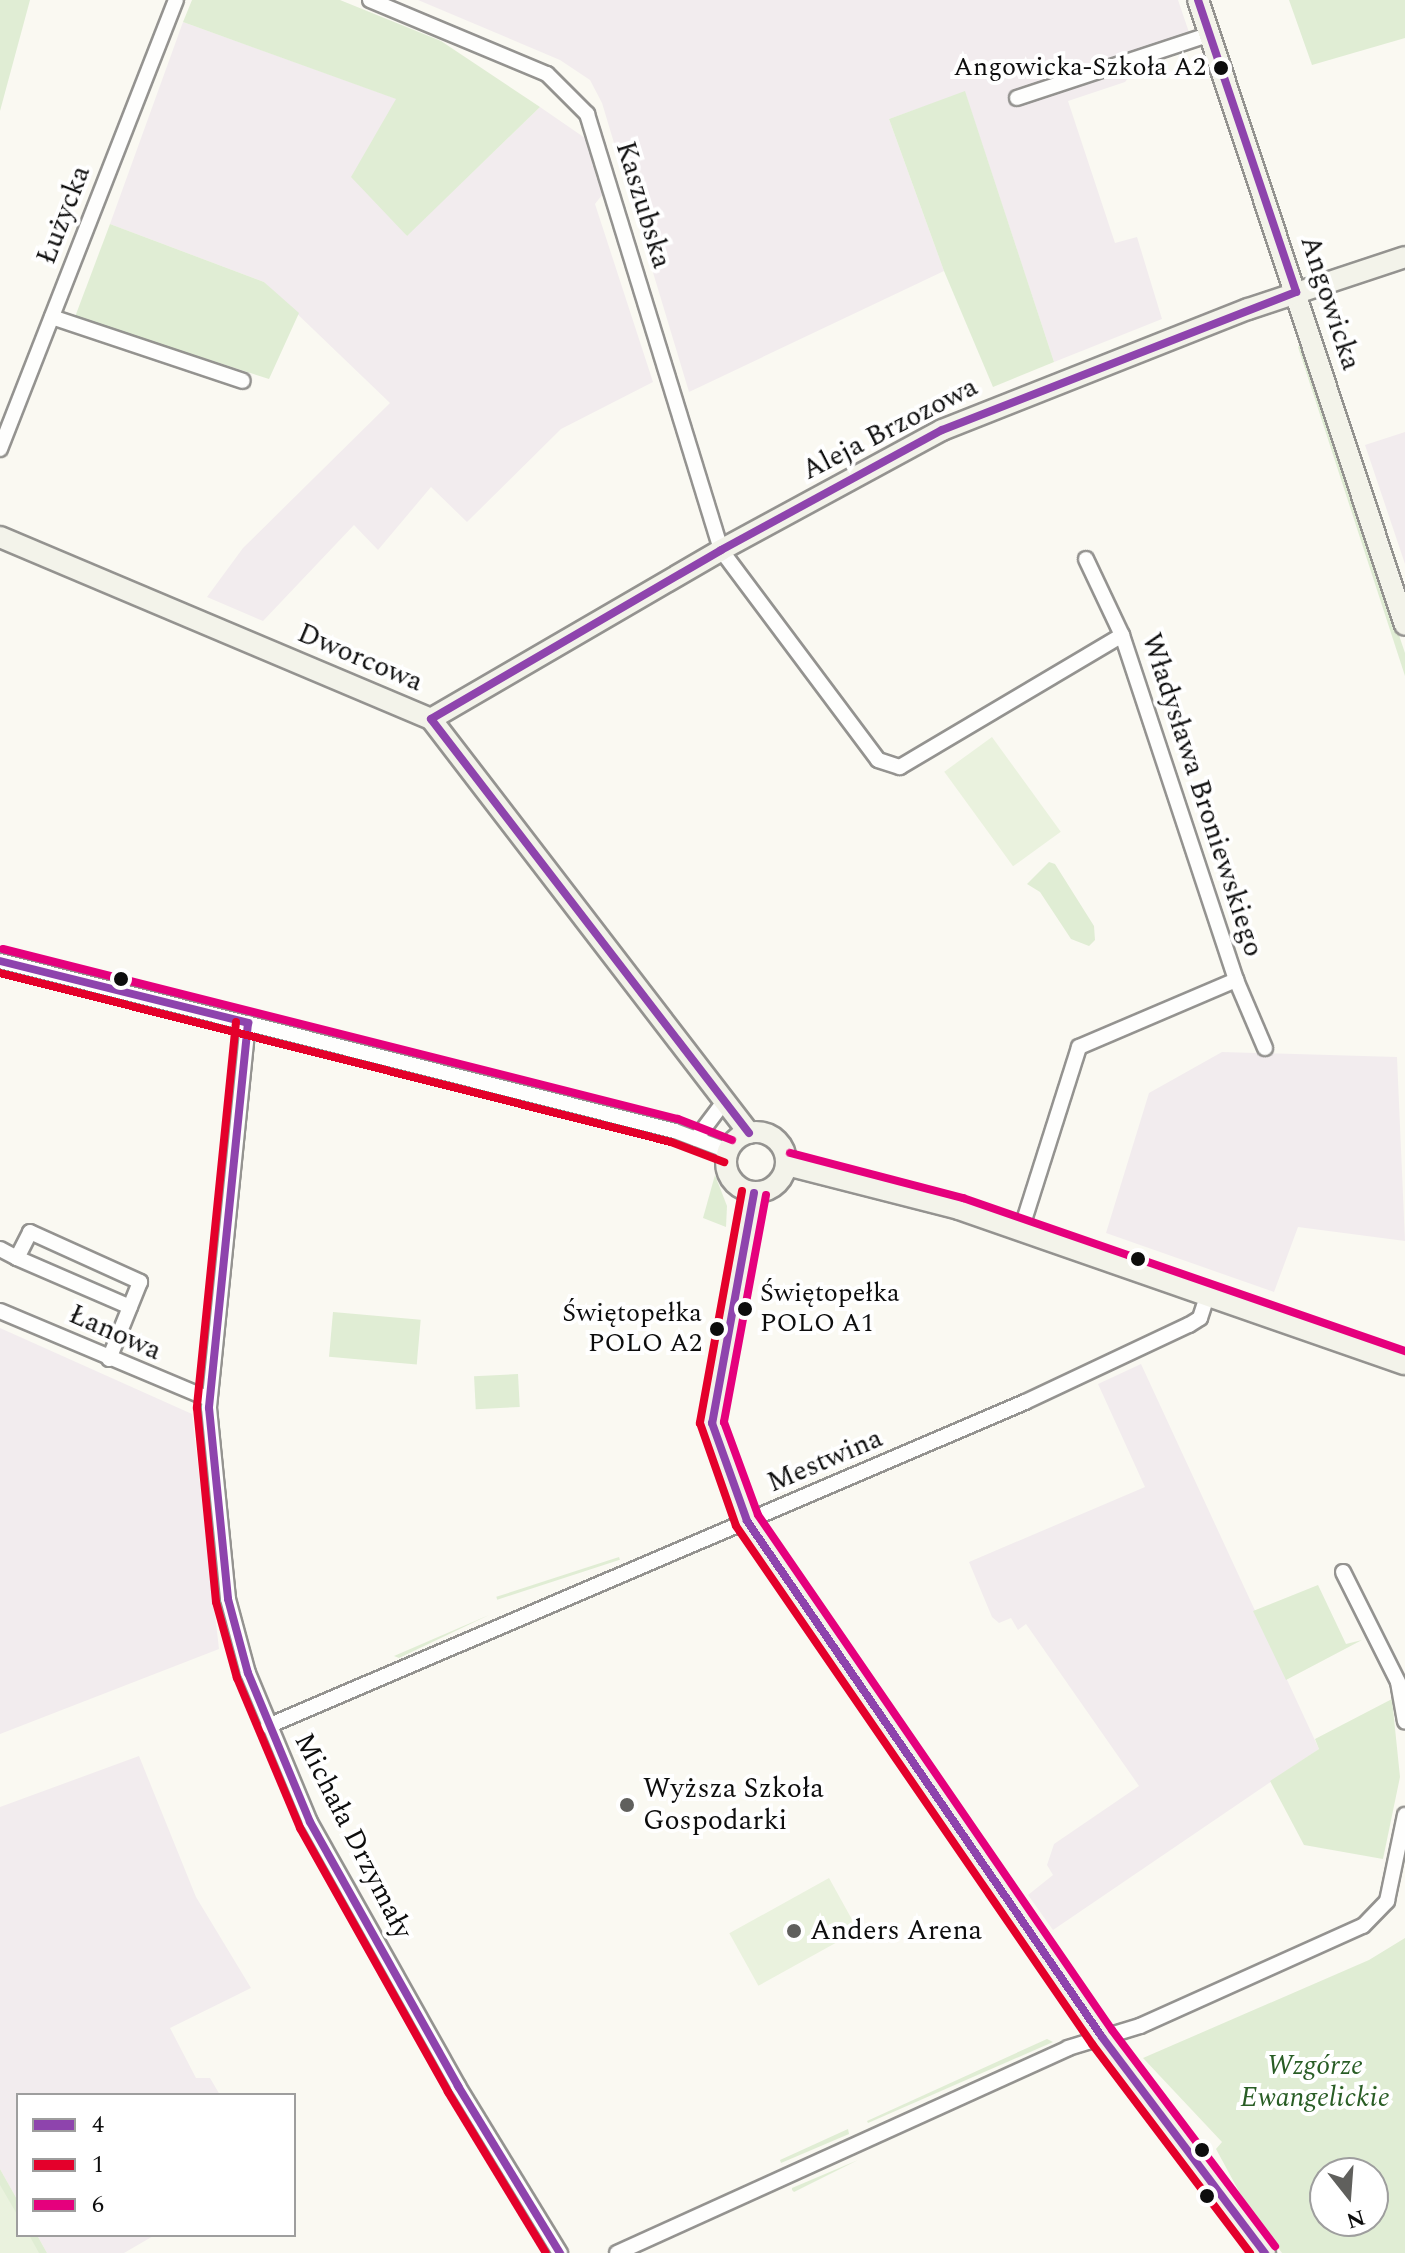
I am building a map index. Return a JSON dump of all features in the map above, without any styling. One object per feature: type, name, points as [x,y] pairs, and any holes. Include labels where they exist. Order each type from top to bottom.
[{"type":"street","name":"Łużycka","points":[[0,449],[176,0]]},
{"type":"street","name":"Kaszubska","points":[[370,0],[547,74],[587,114],[721,550],[878,760],[892,768],[1122,635]]},
{"type":"street","name":"Angowicka","points":[[1198,0],[1405,625]]},
{"type":"street","points":[[1017,98],[1210,34]]},
{"type":"street","name":"Aleja Brzozowa","points":[[431,719],[721,550],[942,430],[1296,292],[1405,257]]},
{"type":"street","points":[[52,317],[243,381]]},
{"type":"street","name":"Dworcowa","points":[[0,537],[431,719],[726,1099],[749,1133]]},
{"type":"street","name":"Władysława Broniewskiego","points":[[1086,559],[1122,635],[1236,980],[1265,1048]]},
{"type":"street","points":[[0,961],[696,1139],[728,1151]]},
{"type":"street","points":[[1021,1230],[1079,1047],[1236,980]]},
{"type":"street","name":"Michała Drzymały","points":[[248,1023],[209,1399],[210,1458],[228,1599],[268,1726],[310,1822],[458,2086],[560,2253]]},
{"type":"street","points":[[696,1139],[726,1099]]},
{"type":"street","points":[[728,1151],[749,1133],[775,1138],[787,1165]]},
{"type":"street","points":[[728,1151],[730,1178],[754,1193]]},
{"type":"street","points":[[787,1165],[1021,1230],[1405,1364]]},
{"type":"street","points":[[754,1193],[777,1185],[787,1165]]},
{"type":"street","points":[[754,1193],[712,1423],[747,1521],[1102,2037],[1265,2253]]},
{"type":"street","points":[[17,1258],[30,1232],[140,1282],[109,1359]]},
{"type":"street","points":[[0,1249],[130,1307]]},
{"type":"street","name":"Mestwina","points":[[268,1726],[1065,1384],[1189,1325],[1200,1318],[1207,1297]]},
{"type":"street","name":"Łanowa","points":[[0,1311],[209,1399]]},
{"type":"street","points":[[1343,1572],[1398,1682],[1405,1721]]},
{"type":"street","points":[[617,2253],[1102,2037],[1140,2026],[1373,1920],[1387,1901],[1405,1815]]},
{"type":"shaded area","points":[[418,0],[1178,0],[1194,47],[1139,65],[1125,82],[1068,101],[1115,243],[1137,237],[1162,319],[1054,362],[965,92],[889,119],[944,271],[689,392],[602,103],[590,80],[560,60]]},
{"type":"shaded area","points":[[183,22],[397,99],[406,236],[540,107],[585,138],[602,195],[595,204],[653,382],[561,429],[467,522],[431,487],[378,550],[354,525],[263,621],[207,597],[243,548],[390,403],[264,282],[110,224]]},
{"type":"shaded area","points":[[1405,432],[1405,564],[1365,445]]},
{"type":"shaded area","points":[[1222,1052],[1397,1057],[1405,1241],[1298,1227],[1274,1292],[1106,1233],[1149,1093]]},
{"type":"shaded area","points":[[0,1328],[192,1414],[219,1649],[0,1734]]},
{"type":"shaded area","points":[[1141,1364],[1319,1749],[1053,1930],[1028,1895],[1053,1875],[1047,1865],[1054,1844],[1139,1786],[1026,1624],[1018,1630],[1011,1618],[999,1623],[992,1617],[969,1562],[1145,1487],[1098,1384]]},
{"type":"shaded area","points":[[139,1756],[196,1897],[251,1988],[170,2028],[196,2078],[210,2078],[219,2093],[16,2093],[16,2197],[0,2169],[0,1807]]},
{"type":"shaded area","points":[[38,2237],[152,2237],[124,2253],[47,2253]]},
{"type":"green space","points":[[0,0],[30,0],[0,111]]},
{"type":"green space","points":[[192,0],[340,0],[441,41],[540,107],[407,236],[351,177],[396,99],[183,22]]},
{"type":"green space","points":[[1289,0],[1405,0],[1405,38],[1312,65]]},
{"type":"green space","points":[[965,91],[1054,362],[993,387],[944,271],[889,119]]},
{"type":"green space","points":[[110,224],[264,282],[299,313],[269,379],[75,317]]},
{"type":"green space","points":[[1301,344],[1405,653],[1405,676],[1298,347]]},
{"type":"green space","points":[[992,737],[1061,832],[1013,866],[944,772]]},
{"type":"green space","points":[[1049,862],[1055,864],[1094,926],[1095,940],[1089,946],[1071,939],[1040,892],[1027,884]]},
{"type":"green space","points":[[715,1175],[727,1206],[726,1227],[703,1218]]},
{"type":"green space","points":[[333,1312],[421,1320],[417,1364],[329,1357]]},
{"type":"green space","points":[[518,1374],[520,1407],[476,1409],[474,1376]]},
{"type":"green space","points":[[619,1557],[620,1560],[497,1600],[496,1597]]},
{"type":"green space","points":[[1318,1585],[1346,1644],[1362,1640],[1286,1680],[1253,1611]]},
{"type":"green space","points":[[489,1615],[399,1658],[394,1656]]},
{"type":"green space","points":[[1392,1699],[1400,1777],[1383,1859],[1304,1845],[1270,1781],[1319,1749],[1315,1739]]},
{"type":"green space","name":"Anders Arena","points":[[829,1878],[858,1930],[758,1986],[729,1933]]},
{"type":"green space","name":"Wzgórze Ewangelickie","points":[[1405,1938],[1405,2253],[1282,2253],[1248,2208],[1216,2149],[1222,2142],[1143,2058],[1369,1960]]},
{"type":"green space","points":[[1047,2039],[1053,2042],[867,2121]]},
{"type":"green space","points":[[848,2129],[849,2134],[781,2163],[780,2160]]},
{"type":"green space","points":[[858,2160],[794,2192],[792,2190],[792,2188]]},
{"type":"green space","points":[[0,2169],[16,2197],[16,2237],[38,2237],[47,2253],[0,2253]]},
{"type":"green space","points":[[0,2185],[16,2213],[16,2237],[30,2237],[39,2253],[0,2253]]},
{"type":"transit line","name":"4","points":[[1198,0],[1296,292]]},
{"type":"transit line","name":"4","points":[[431,719],[721,550],[942,430],[1296,292]]},
{"type":"transit line","name":"4","points":[[431,719],[749,1133]]},
{"type":"transit line","name":"6","points":[[3,949],[678,1119],[732,1140]]},
{"type":"transit line","name":"4","points":[[0,961],[248,1023]]},
{"type":"transit line","name":"1","points":[[0,973],[671,1142],[724,1162]]},
{"type":"transit line","name":"1","points":[[236,1022],[197,1408],[216,1602],[237,1678],[300,1828],[448,2092],[546,2253]]},
{"type":"transit line","name":"4","points":[[248,1023],[209,1408],[228,1599],[248,1673],[310,1822],[458,2086],[560,2253]]},
{"type":"transit line","name":"6","points":[[790,1153],[963,1198],[1405,1351]]},
{"type":"transit line","name":"1","points":[[742,1191],[700,1423],[736,1526],[1092,2044],[1250,2253]]},
{"type":"transit line","name":"4","points":[[754,1193],[712,1423],[747,1521],[1102,2037],[1265,2253]]},
{"type":"transit line","name":"6","points":[[766,1195],[724,1422],[758,1515],[1112,2030],[1275,2246]]},
{"type":"place","name":"Angowicka-Szkoła A2","points":[[1221,68]]},
{"type":"place","name":"Świętopełka POLO A1","points":[[745,1309]]},
{"type":"place","name":"Świętopełka POLO A2","points":[[717,1329]]},
{"type":"place","name":"Wyższa Szkoła Gospodarki","points":[[627,1805]]},
{"type":"place","name":"Anders Arena","points":[[794,1931]]}]
